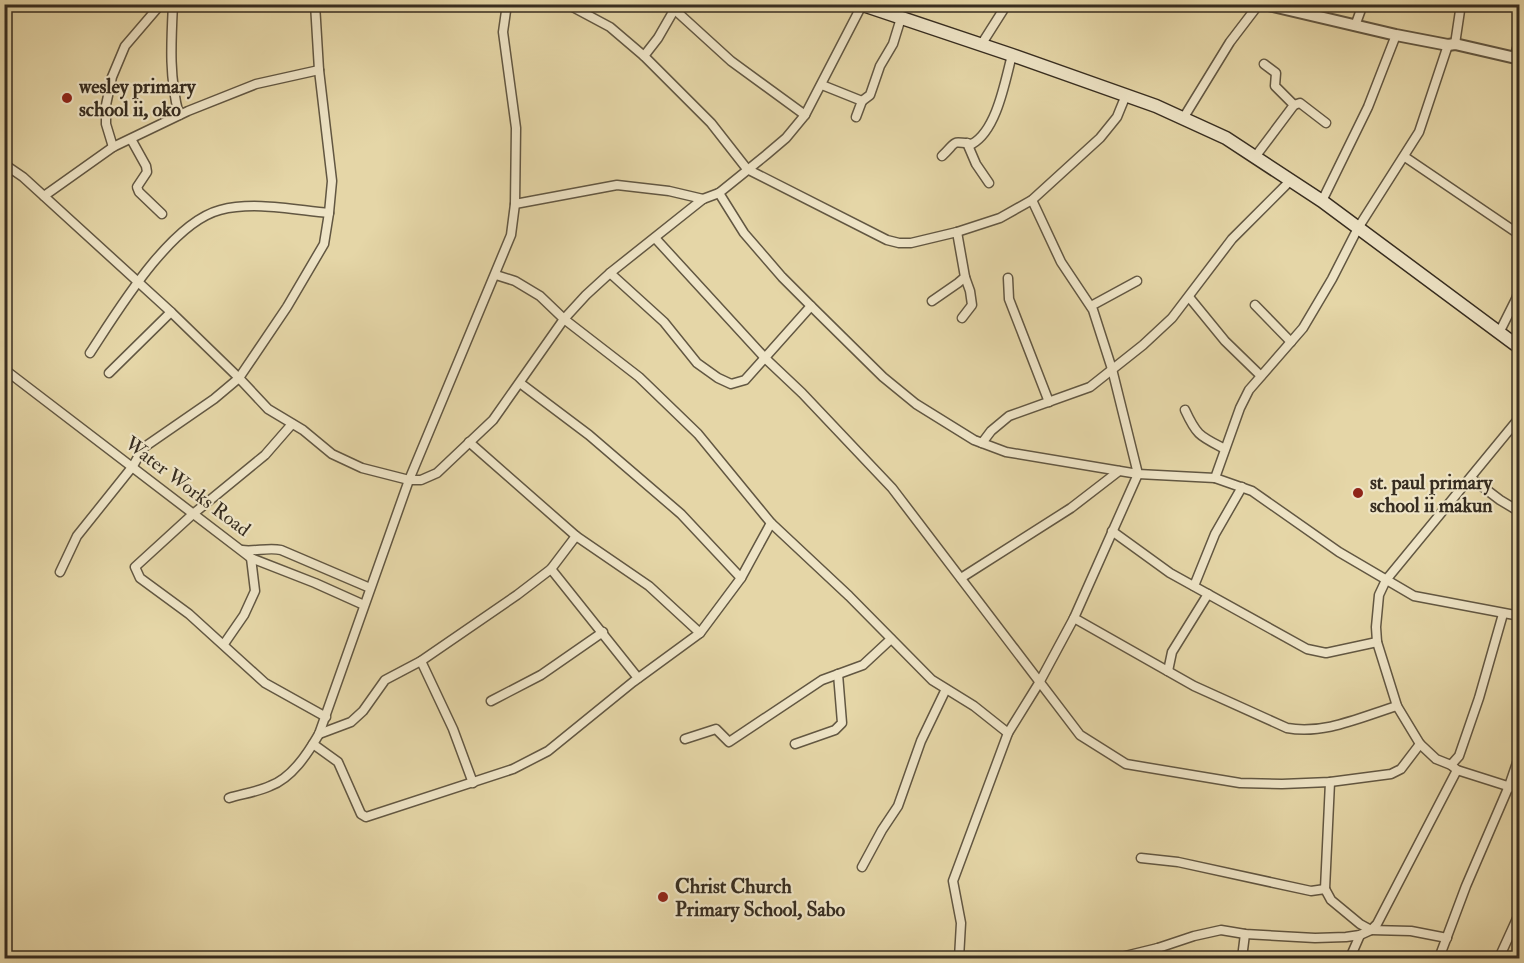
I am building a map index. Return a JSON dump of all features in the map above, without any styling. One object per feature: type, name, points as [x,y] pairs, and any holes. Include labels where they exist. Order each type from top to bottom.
[{"type":"main road","points":[[861,5],[1126,95],[1184,117],[1226,138],[1322,201],[1520,348]]},
{"type":"street","points":[[113,147],[106,124],[106,105],[112,77],[125,46],[161,4]]},
{"type":"street","points":[[173,4],[170,69],[179,115]]},
{"type":"street","points":[[60,572],[77,536],[133,466],[143,448],[214,399],[239,378],[287,307],[324,244],[332,182],[315,4]]},
{"type":"street","points":[[229,798],[272,786],[290,774],[319,734],[409,480],[511,235],[515,204],[516,128],[503,32],[507,4]]},
{"type":"street","points":[[567,4],[610,27],[644,57],[711,123],[747,169],[887,240],[899,243],[911,243],[957,232],[1000,218],[1032,200],[1100,138],[1117,117],[1126,95]]},
{"type":"street","points":[[981,45],[1007,4]]},
{"type":"street","points":[[1184,117],[1230,42],[1259,4]]},
{"type":"street","points":[[1264,4],[1396,35],[1517,58],[1520,39]]},
{"type":"street","points":[[1355,26],[1363,4]]},
{"type":"street","points":[[1215,478],[1240,408],[1249,390],[1303,328],[1358,228],[1419,132],[1452,45],[1461,4]]},
{"type":"street","points":[[4,164],[23,177],[171,312],[268,409],[303,430],[332,454],[362,468],[409,480],[421,480],[437,473],[493,420],[564,320],[610,273],[703,199],[719,193],[786,138],[806,115],[861,5]]},
{"type":"street","points":[[644,57],[676,7],[731,61],[806,115]]},
{"type":"street","points":[[856,117],[862,101],[870,95],[901,18]]},
{"type":"street","points":[[1322,201],[1368,107],[1396,35]]},
{"type":"street","points":[[942,156],[956,142],[972,144],[981,139],[987,131],[1003,92],[1012,55]]},
{"type":"street","points":[[1264,64],[1276,73],[1275,86],[1294,105]]},
{"type":"street","points":[[44,196],[113,147],[179,115],[255,84],[320,70]]},
{"type":"street","points":[[822,85],[862,101]]},
{"type":"street","points":[[1255,157],[1294,105],[1298,103],[1326,123]]},
{"type":"street","points":[[131,139],[147,166],[147,172],[137,187],[139,192],[162,214]]},
{"type":"street","points":[[967,143],[976,164],[989,183]]},
{"type":"street","points":[[1405,157],[1520,235]]},
{"type":"street","points":[[982,443],[991,431],[1009,416],[1090,387],[1143,345],[1173,318],[1232,239],[1291,180]]},
{"type":"street","points":[[515,204],[617,185],[669,191],[703,199]]},
{"type":"street","points":[[719,193],[744,233],[782,277],[883,376],[916,404],[948,426],[1006,452],[1137,474],[1215,478],[1252,491],[1339,552],[1413,596],[1520,616]]},
{"type":"street","points":[[959,958],[961,922],[953,880],[1008,733],[1039,683],[1074,618],[1137,474],[1112,369],[1091,306],[1061,262],[1032,200]]},
{"type":"street","points":[[90,353],[138,282],[166,246],[202,217],[220,210],[257,206],[329,213]]},
{"type":"street","points":[[957,232],[972,305],[962,318]]},
{"type":"street","points":[[655,238],[766,359],[802,393],[892,488],[1080,735],[1126,764],[1240,783],[1330,782],[1391,774],[1401,769],[1420,744]]},
{"type":"street","points":[[610,273],[664,322],[697,363],[718,378],[732,384],[746,380],[811,306]]},
{"type":"street","points":[[496,275],[526,287],[540,296],[564,320],[639,377],[698,434],[771,523],[849,596],[932,680],[974,706],[1008,733]]},
{"type":"street","points":[[932,301],[965,277]]},
{"type":"street","points":[[1008,278],[1009,298],[1049,402]]},
{"type":"street","points":[[1091,306],[1137,280]]},
{"type":"street","points":[[1499,333],[1520,288]]},
{"type":"street","points":[[1189,297],[1225,341],[1261,376]]},
{"type":"street","points":[[1255,305],[1291,342]]},
{"type":"street","points":[[109,373],[171,312]]},
{"type":"street","name":"Water Works Road","points":[[5,371],[133,466],[239,549],[281,550],[370,588]]},
{"type":"street","points":[[520,383],[589,435],[681,514],[741,578]]},
{"type":"street","points":[[1185,410],[1194,431],[1226,448]]},
{"type":"street","points":[[1520,417],[1386,580],[1379,595],[1376,627],[1377,642],[1397,706],[1420,744],[1436,759],[1454,768],[1520,790]]},
{"type":"street","points":[[292,424],[265,455],[137,563],[135,572],[189,614],[265,683],[326,717]]},
{"type":"street","points":[[469,442],[576,536],[649,586],[700,633]]},
{"type":"street","points":[[961,578],[1071,508],[1119,471]]},
{"type":"street","points":[[1471,478],[1520,512]]},
{"type":"street","points":[[1194,586],[1215,534],[1242,487]]},
{"type":"street","points":[[313,744],[338,762],[366,818],[513,769],[548,751],[638,678],[700,633],[741,578],[771,523]]},
{"type":"street","points":[[1112,531],[1170,573],[1307,649],[1326,653],[1377,642]]},
{"type":"street","points":[[319,734],[351,722],[363,711],[385,680],[421,661],[499,609],[551,569],[576,536]]},
{"type":"street","points":[[239,549],[251,558],[364,605]]},
{"type":"street","points":[[224,645],[244,615],[255,591],[251,558]]},
{"type":"street","points":[[551,569],[638,678]]},
{"type":"street","points":[[1168,671],[1172,652],[1208,594]]},
{"type":"street","points":[[1117,958],[1221,930],[1245,934],[1315,938],[1360,935],[1371,930],[1377,924],[1454,768],[1479,698],[1503,614]]},
{"type":"street","points":[[1074,618],[1194,686],[1264,719],[1301,731],[1330,728],[1397,706]]},
{"type":"street","points":[[490,701],[541,675],[603,632]]},
{"type":"street","points":[[685,740],[716,729],[729,742],[822,680],[863,666],[891,639]]},
{"type":"street","points":[[421,661],[453,729],[473,783]]},
{"type":"street","points":[[795,744],[835,730],[842,723],[838,674]]},
{"type":"street","points":[[862,867],[898,806],[921,741],[946,689]]},
{"type":"street","points":[[1439,958],[1520,754]]},
{"type":"street","points":[[1330,782],[1325,889],[1331,900],[1371,930],[1411,931],[1447,938]]},
{"type":"street","points":[[1141,858],[1178,862],[1311,891],[1325,889]]},
{"type":"street","points":[[1499,958],[1520,912]]},
{"type":"street","points":[[1242,958],[1245,934]]},
{"type":"street","points":[[1350,958],[1360,935]]},
{"type":"street","points":[[1158,948],[1158,958]]},
{"type":"place","name":"wesley primary school ii, oko","points":[[67,98]]},
{"type":"place","name":"st. paul primary school ii makun","points":[[1358,493]]},
{"type":"place","name":"Christ Church Primary School, Sabo","points":[[663,897]]}]
